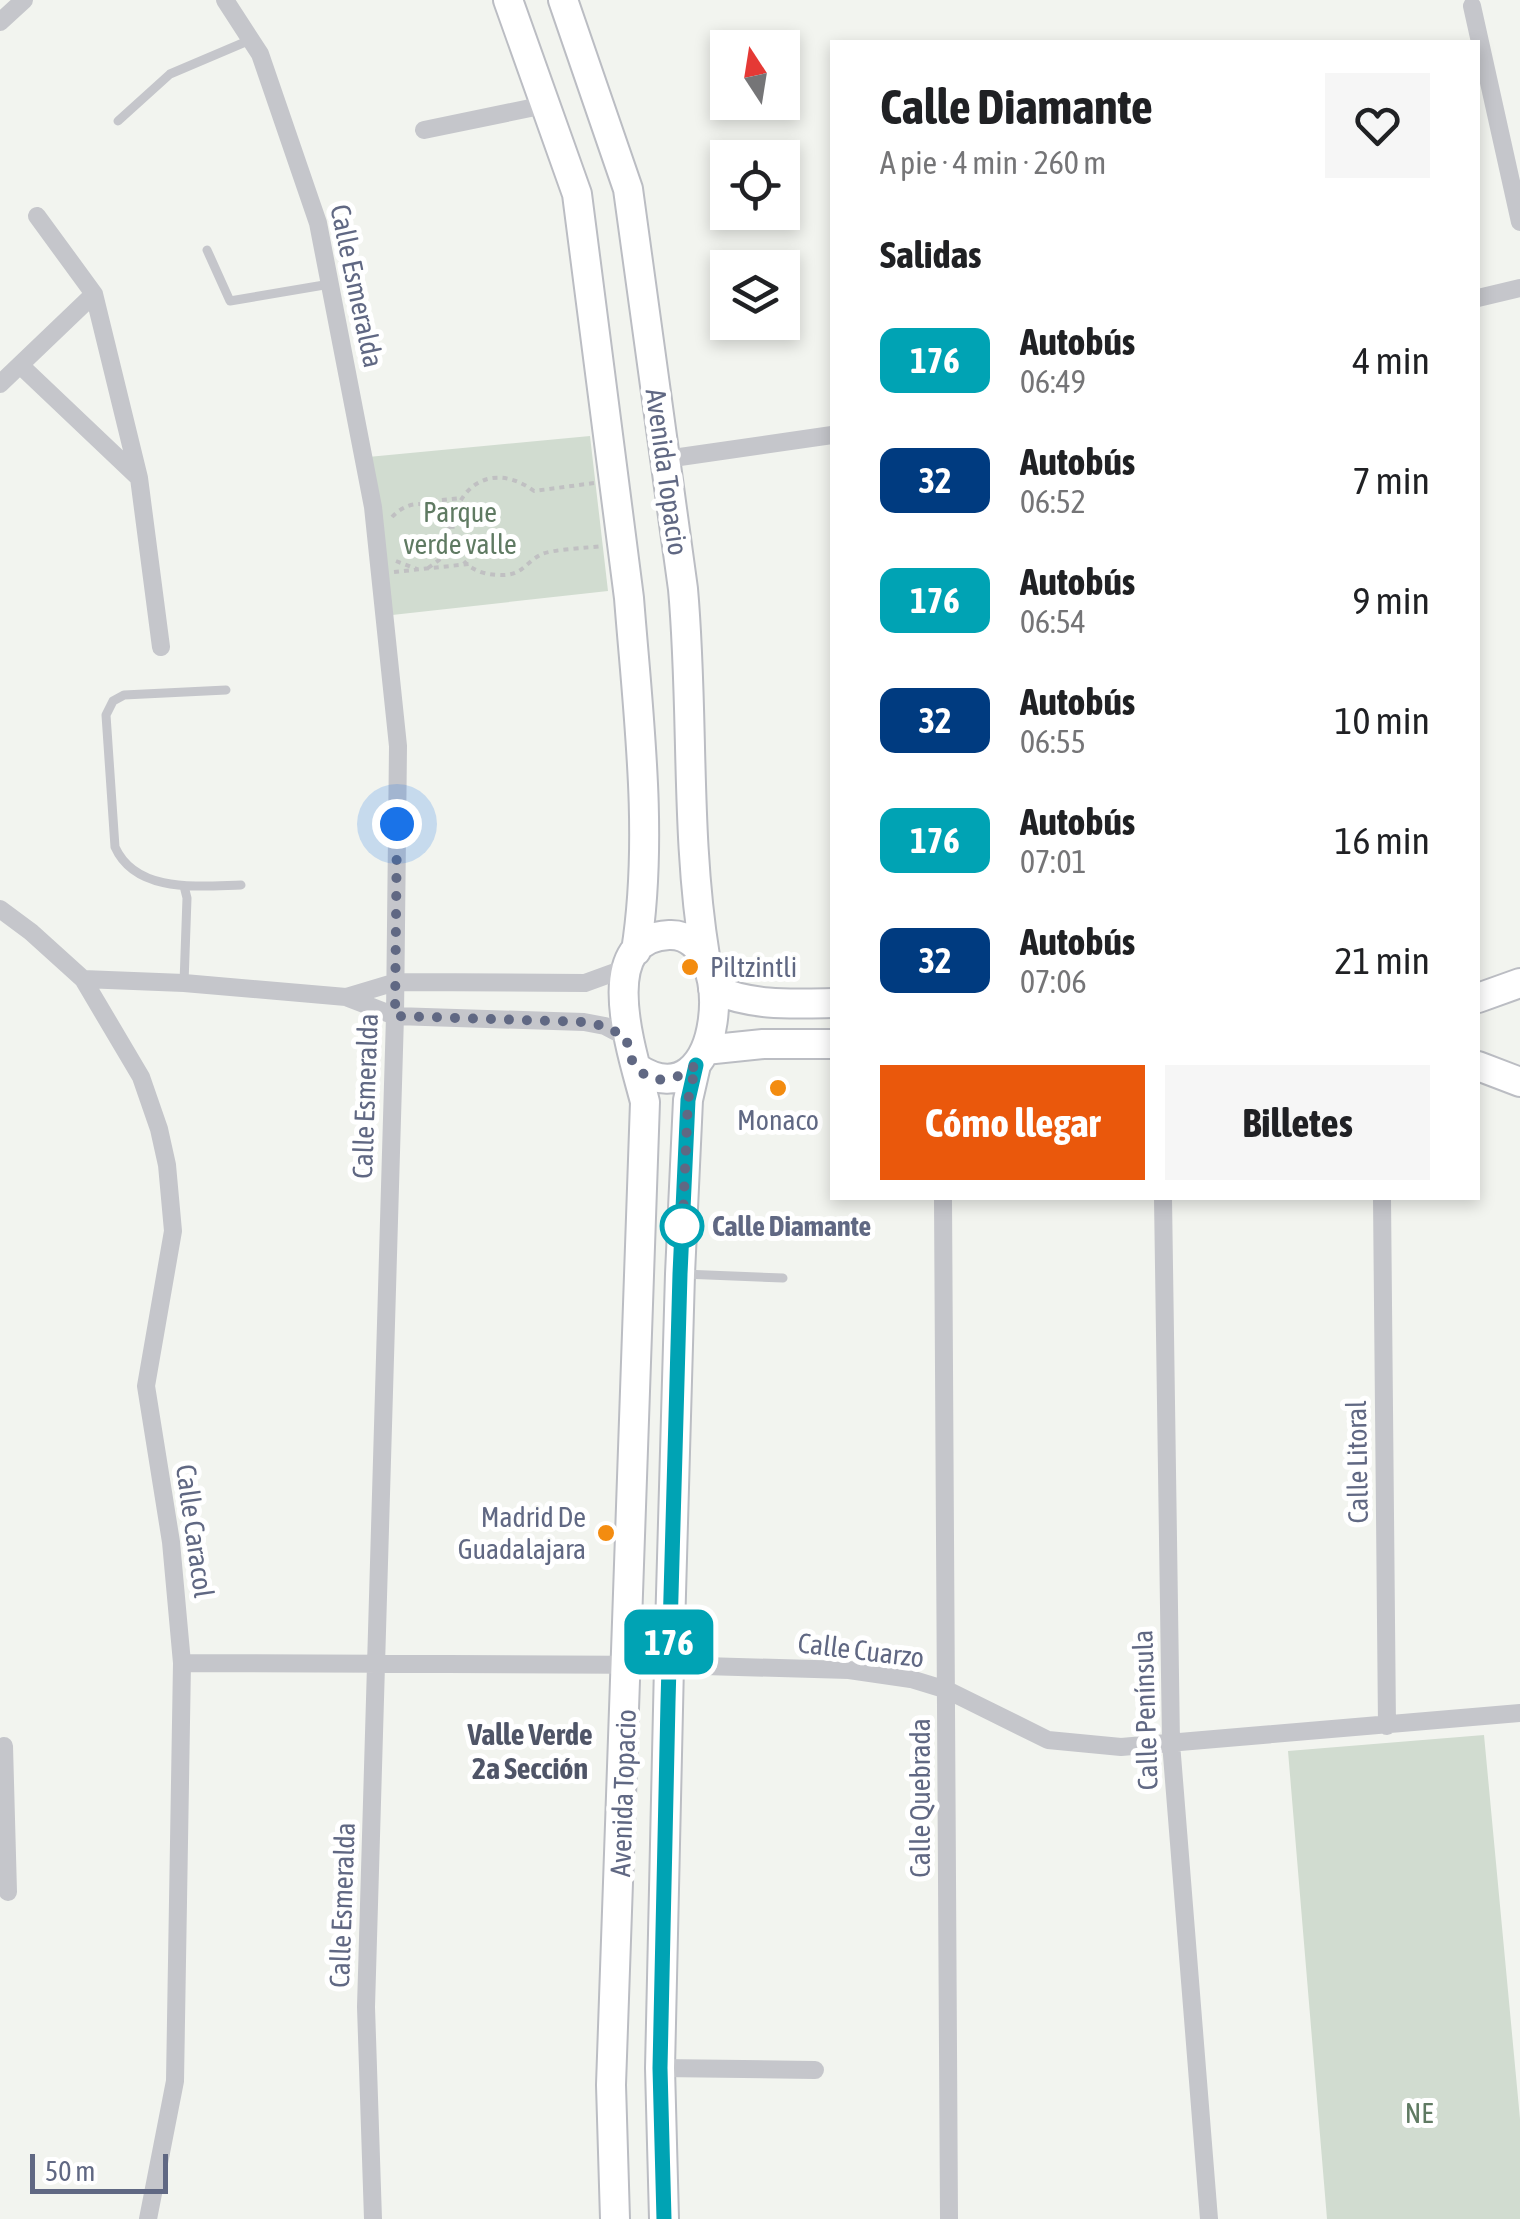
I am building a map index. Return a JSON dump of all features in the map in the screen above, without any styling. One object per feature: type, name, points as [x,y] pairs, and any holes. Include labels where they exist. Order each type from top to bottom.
[{"type":"street","points":[[0,22],[24,0]]},
{"type":"street","name":"Calle Esmeralda","points":[[225,0],[260,54],[318,223],[373,507],[398,746],[396,982],[366,2007],[373,2219]]},
{"type":"street","name":"Avenida Topacio","points":[[508,0],[576,194],[614,480],[634,661],[645,855],[632,959]]},
{"type":"street","name":"Avenida Topacio","points":[[564,0],[628,189],[689,652],[693,852],[705,956]]},
{"type":"street","points":[[1472,6],[1477,40]]},
{"type":"street","points":[[1480,60],[1520,222]]},
{"type":"street","points":[[424,130],[545,105]]},
{"type":"street","points":[[38,216],[94,294],[139,478],[160,647]]},
{"type":"street","points":[[1480,298],[1520,288]]},
{"type":"street","points":[[0,384],[94,294]]},
{"type":"street","points":[[20,364],[139,478]]},
{"type":"street","points":[[666,459],[830,435]]},
{"type":"street","name":"Calle Caracol","points":[[0,909],[83,979],[141,1078],[160,1130],[167,1165],[172,1232],[146,1386],[171,1542],[182,1662],[175,2081],[148,2219]]},
{"type":"street","points":[[346,997],[396,982],[584,983],[632,959],[652,938],[676,934],[705,956],[714,1014],[700,1058],[681,1078],[664,1081],[637,1068],[626,1037],[622,992],[632,959]]},
{"type":"street","points":[[83,979],[346,997],[395,1016],[584,1022],[626,1037]]},
{"type":"street","points":[[1480,997],[1520,982]]},
{"type":"street","points":[[713,989],[760,1004],[830,1004]]},
{"type":"street","points":[[700,1058],[762,1044],[830,1044]]},
{"type":"street","name":"Avenida Topacio","points":[[664,2219],[660,2068],[680,1274],[688,1100],[700,1058]]},
{"type":"street","points":[[1480,1067],[1520,1082]]},
{"type":"street","name":"Avenida Topacio","points":[[615,2219],[611,2085],[644,1102],[637,1068]]},
{"type":"street","name":"Calle Quebrada","points":[[943,1200],[950,2219]]},
{"type":"street","name":"Calle Península","points":[[1164,1200],[1171,1743],[1209,2219]]},
{"type":"street","name":"Calle Litoral","points":[[1382,1200],[1387,1726]]},
{"type":"street","name":"Calle Cuarzo","points":[[182,1662],[849,1670],[911,1678],[947,1690],[1048,1740],[1121,1747],[1520,1713]]},
{"type":"street","points":[[4,1746],[8,1892]]},
{"type":"street","points":[[660,2068],[815,2070]]},
{"type":"lane","points":[[118,121],[170,74],[252,39]]},
{"type":"lane","points":[[207,250],[230,301],[330,284]]},
{"type":"lane","points":[[226,690],[124,695],[113,701],[106,715],[115,847],[126,864],[142,875],[184,886],[241,885]]},
{"type":"lane","points":[[184,886],[184,983]]},
{"type":"lane","points":[[680,1274],[783,1278]]},
{"type":"path","points":[[428,568],[446,555],[454,509],[475,485],[490,479],[521,482],[534,491],[614,480]]},
{"type":"path","points":[[373,507],[461,498]]},
{"type":"path","points":[[388,522],[403,506],[413,503],[434,507],[448,523],[460,556],[486,574],[502,576],[518,572],[540,555],[622,543]]},
{"type":"path","points":[[390,553],[396,562],[417,569]]},
{"type":"path","points":[[380,574],[468,564]]},
{"type":"green space","name":"Parque verde valle","points":[[590,436],[608,591],[383,616],[368,457]]},
{"type":"green space","name":"NE","points":[[1484,1735],[1520,2119],[1520,2219],[1327,2219],[1288,1751]]},
{"type":"bus line","name":"176","points":[[664,2219],[660,2068],[673,1509],[688,1100],[696,1065]]},
{"type":"place","name":"Piltzintli","points":[[690,967]]},
{"type":"place","name":"Monaco","points":[[778,1088]]},
{"type":"place","name":"Calle Diamante","points":[[682,1226]]},
{"type":"place","name":"Madrid De Guadalajara","points":[[606,1533]]},
{"type":"district","name":"Valle Verde 2a Sección","points":[[530,1751]]},
{"type":"route","points":[[397,824],[395,1016],[584,1022],[626,1037],[637,1068],[651,1077],[664,1081],[681,1078],[696,1065],[688,1100],[682,1240],[682,1226]]}]
